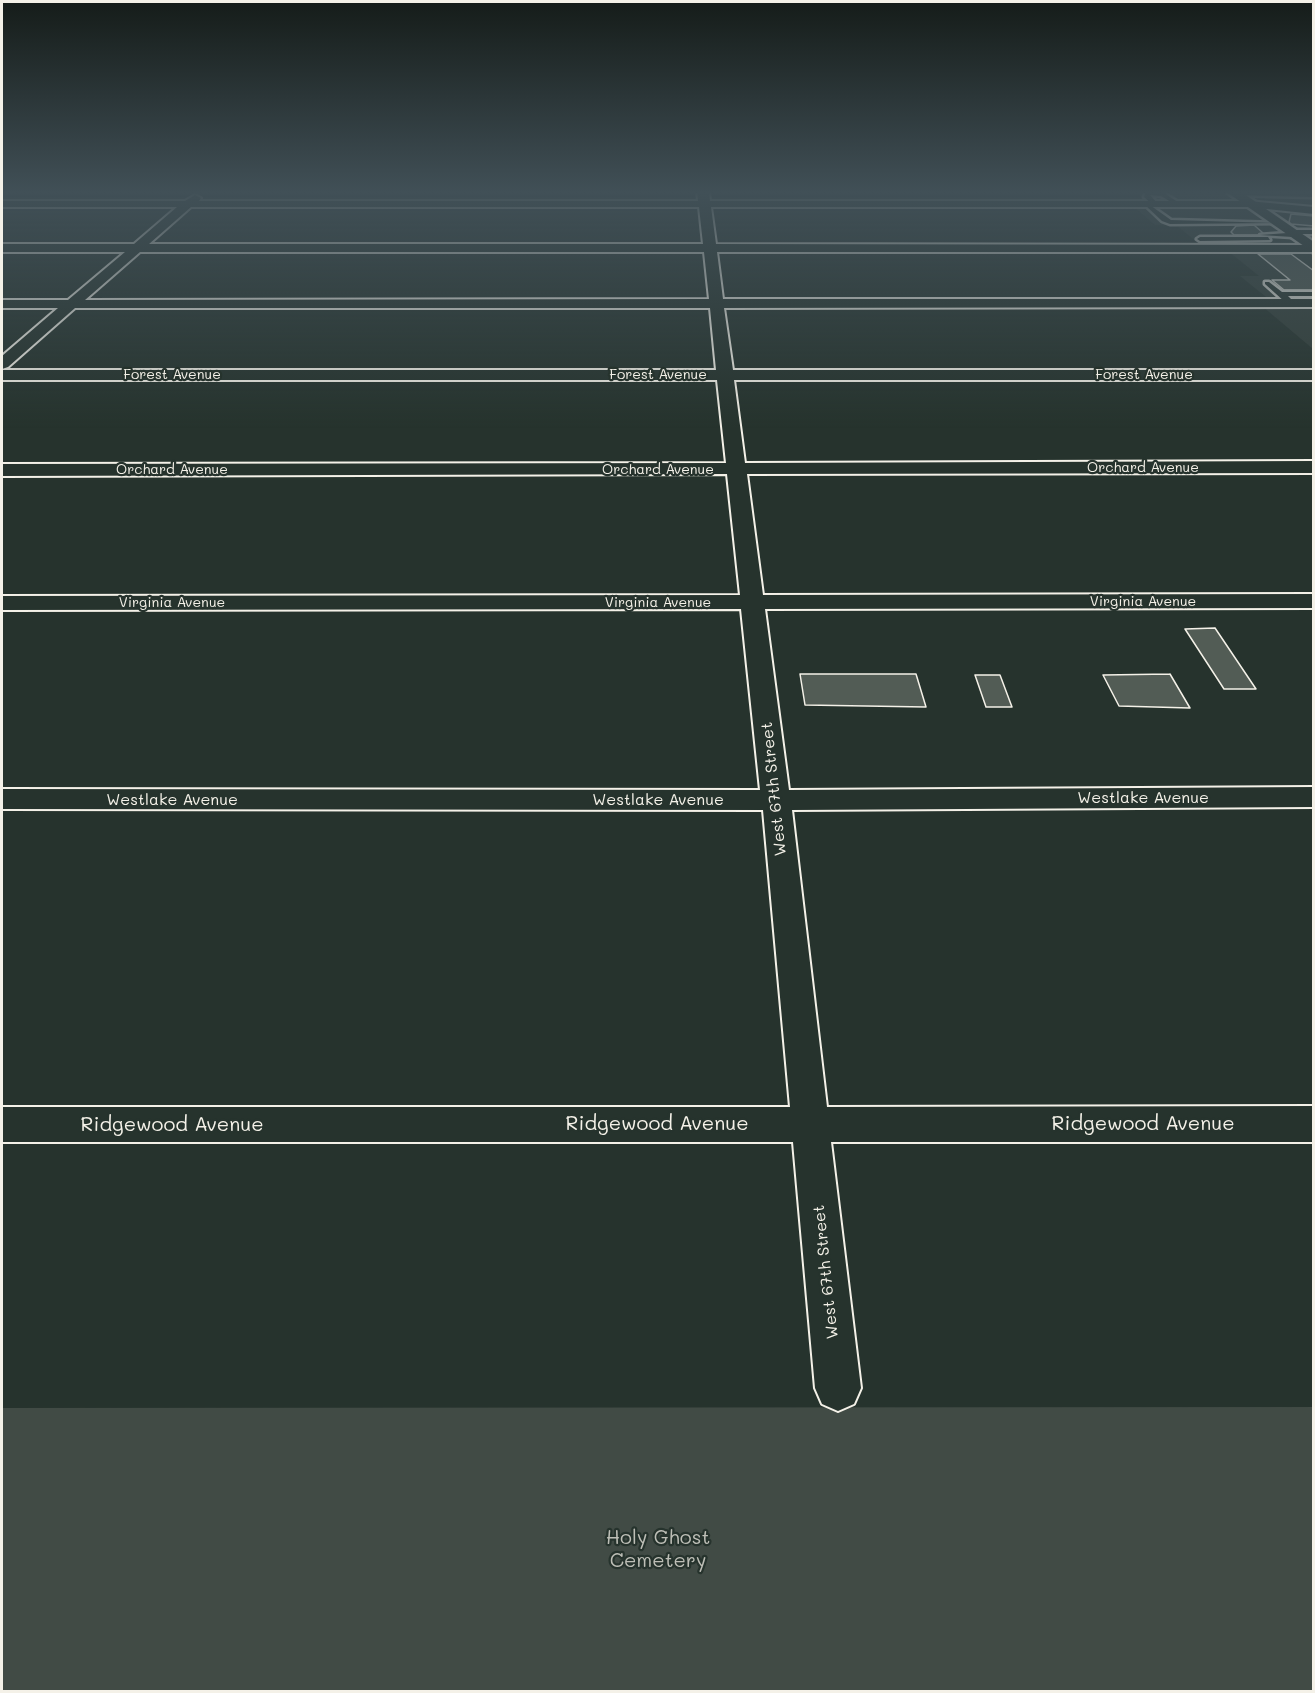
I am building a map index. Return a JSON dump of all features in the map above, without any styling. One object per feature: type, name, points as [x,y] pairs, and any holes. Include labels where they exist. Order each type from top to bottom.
[{"type":"street","points":[[2,364],[110,270]]},
{"type":"street","name":"West 67th Street","points":[[712,270],[776,800],[838,1388]]},
{"type":"street","points":[[2,304],[1287,299],[1314,303]]},
{"type":"street","name":"Forest Avenue","points":[[2,375],[1314,375]]},
{"type":"street","name":"Orchard Avenue","points":[[2,470],[1314,467]]},
{"type":"street","name":"Virginia Avenue","points":[[2,603],[1314,601]]},
{"type":"street","name":"Westlake Avenue","points":[[2,799],[776,800],[1314,797]]},
{"type":"street","name":"Ridgewood Avenue","points":[[2,1125],[1314,1125]]},
{"type":"lane","points":[[1267,284],[1287,299],[1314,294]]},
{"type":"shaded area","points":[[1252,270],[1313,270],[1313,349],[1262,306],[1276,305],[1240,276],[1259,276]]},
{"type":"green space","name":"Holy Ghost Cemetery","points":[[1313,1407],[1313,1691],[2,1691],[2,1408]]},
{"type":"building","points":[[1278,270],[1313,270],[1314,290],[1284,290],[1272,280],[1290,280]]},
{"type":"building","points":[[1215,628],[1256,689],[1224,689],[1185,629]]},
{"type":"building","points":[[800,674],[916,674],[926,707],[805,705]]},
{"type":"building","points":[[1170,674],[1190,708],[1119,706],[1103,675]]},
{"type":"building","points":[[975,675],[1000,675],[1012,707],[986,707]]}]
